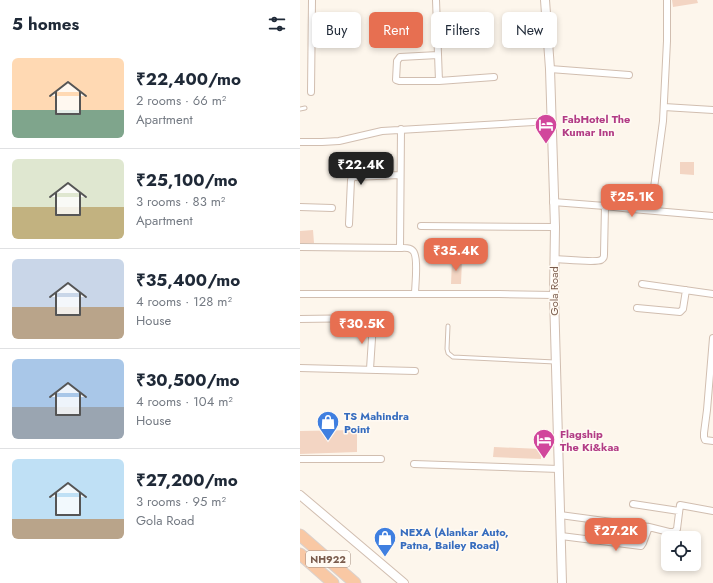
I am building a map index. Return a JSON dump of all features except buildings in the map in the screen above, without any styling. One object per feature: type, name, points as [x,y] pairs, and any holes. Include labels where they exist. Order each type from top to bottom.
[{"type":"highway","name":"NH922","points":[[300,535],[355,583]]},
{"type":"highway","name":"NH922","points":[[300,554],[334,583]]},
{"type":"street","points":[[311,92],[312,0]]},
{"type":"street","points":[[436,0],[439,81]]},
{"type":"street","name":"Gola Road","points":[[545,0],[550,69],[553,202],[555,227],[555,362],[562,583]]},
{"type":"street","points":[[651,210],[663,121],[667,41],[667,0]]},
{"type":"street","points":[[438,56],[400,57],[397,61],[397,81],[439,81],[494,77]]},
{"type":"street","points":[[550,69],[629,75]]},
{"type":"street","points":[[664,107],[713,110]]},
{"type":"street","points":[[300,142],[339,140],[374,132],[401,129],[551,121]]},
{"type":"street","points":[[400,248],[401,129]]},
{"type":"street","points":[[349,224],[350,180],[353,177],[400,175]]},
{"type":"street","points":[[553,202],[713,216]]},
{"type":"street","points":[[554,259],[595,262],[602,260],[604,254],[605,206]]},
{"type":"street","points":[[300,207],[332,208]]},
{"type":"street","points":[[421,226],[555,227]]},
{"type":"street","points":[[300,247],[410,249],[414,252],[416,260],[415,294]]},
{"type":"street","points":[[642,284],[713,294]]},
{"type":"street","points":[[637,308],[680,312],[683,309],[686,290]]},
{"type":"street","points":[[300,294],[554,295]]},
{"type":"street","points":[[300,319],[368,318],[372,320],[370,369]]},
{"type":"street","points":[[713,338],[704,433],[705,440],[713,441]]},
{"type":"street","points":[[300,368],[415,371]]},
{"type":"street","points":[[300,459],[381,459]]},
{"type":"street","points":[[414,464],[559,469]]},
{"type":"street","points":[[300,495],[404,583]]},
{"type":"street","points":[[633,504],[679,511]]},
{"type":"street","points":[[560,514],[674,532],[677,529],[680,505],[713,511]]},
{"type":"street","points":[[560,536],[641,546],[649,527]]},
{"type":"lane","points":[[300,109],[304,108]]},
{"type":"lane","points":[[448,326],[447,349],[448,353],[453,357],[555,362]]},
{"type":"place","name":"FabHotel The Kumar Inn","points":[[546,144]]},
{"type":"place","name":"TS Mahindra Point","points":[[328,442]]},
{"type":"place","name":"Flagship The Ki&kaa","points":[[544,460]]},
{"type":"place","name":"NEXA (Alankar Auto, Patna, Bailey Road)","points":[[385,558]]}]
